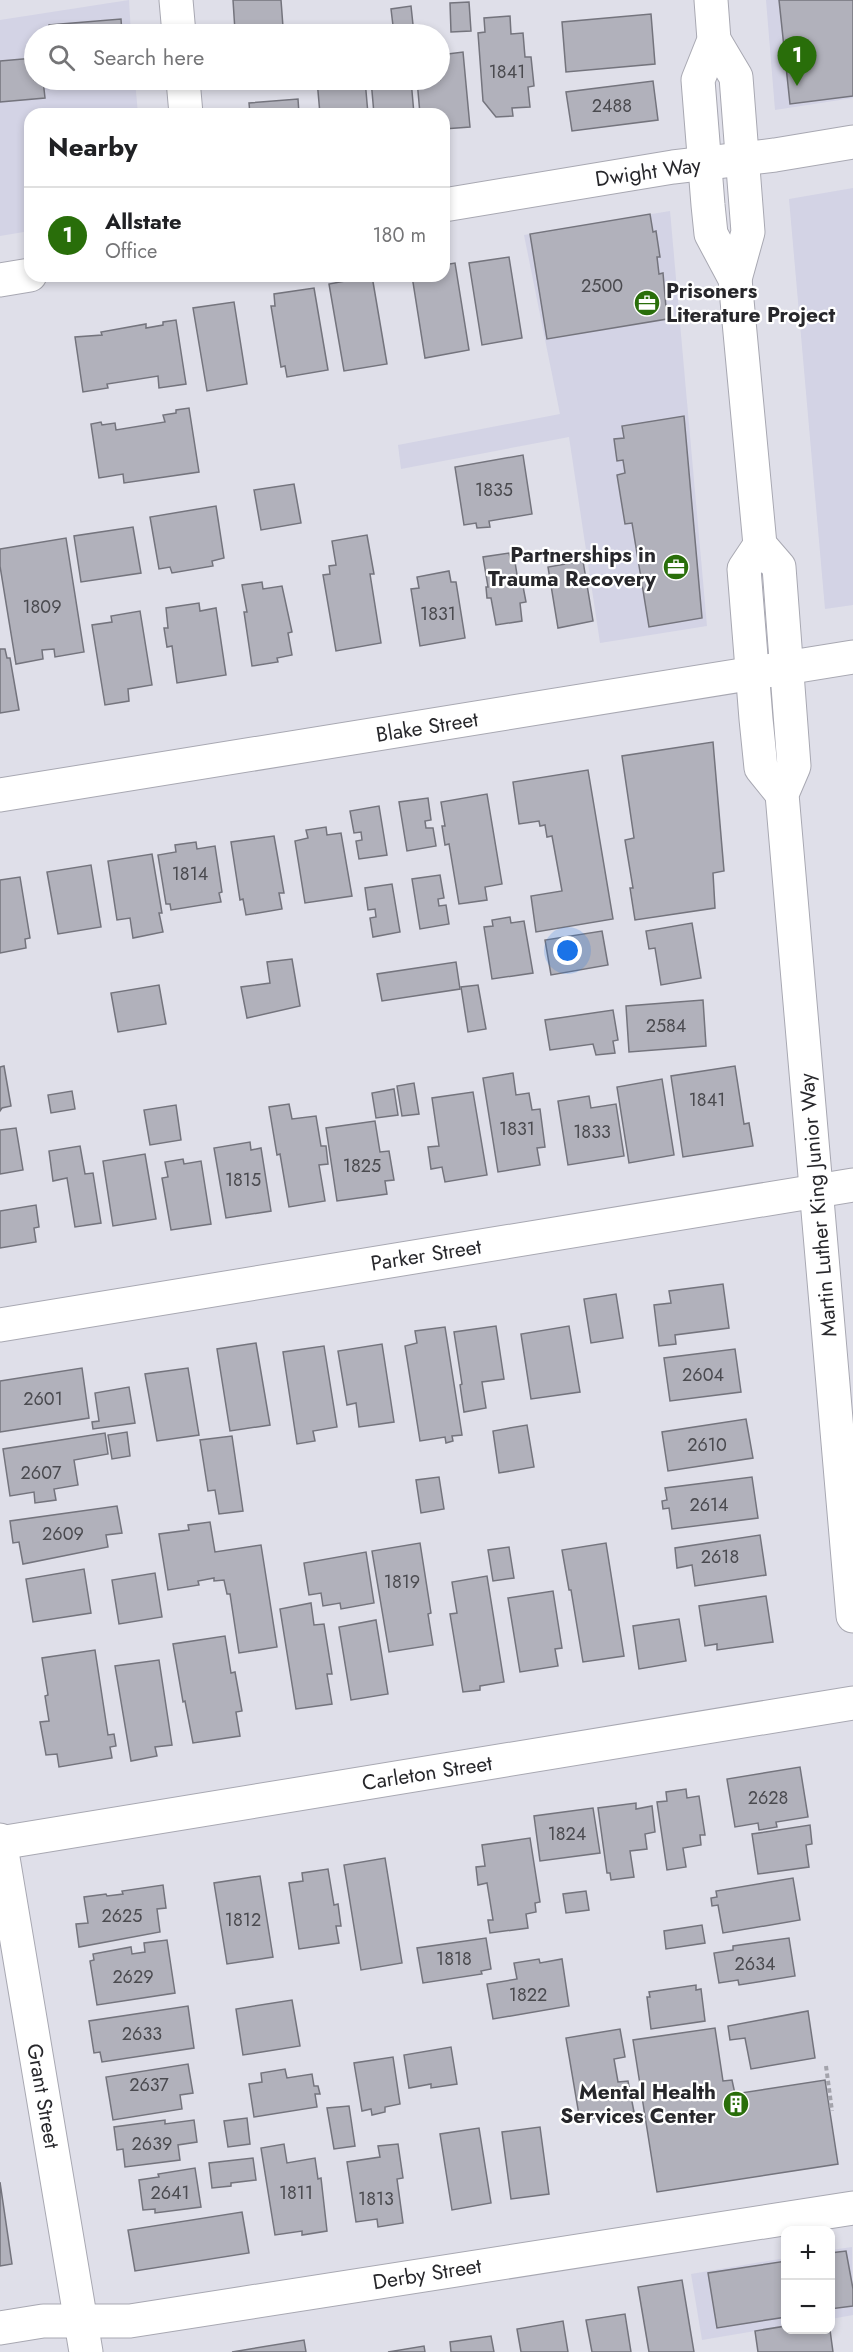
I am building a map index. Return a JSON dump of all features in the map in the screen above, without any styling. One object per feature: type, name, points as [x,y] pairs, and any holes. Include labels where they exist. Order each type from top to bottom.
[{"type":"street","points":[[176,0],[178,24]]},
{"type":"street","points":[[711,0],[714,40],[698,80],[704,163],[711,234],[735,279]]},
{"type":"street","points":[[714,40],[736,77],[748,232],[735,279],[760,545],[744,569],[752,673],[761,768],[782,794]]},
{"type":"street","points":[[184,90],[185,108]]},
{"type":"street","name":"Dwight Way","points":[[450,204],[704,163],[853,142]]},
{"type":"street","points":[[0,280],[24,276]]},
{"type":"street","name":"Martin Luther King Junior Way","points":[[760,545],[779,567],[794,766],[782,794],[853,1616]]},
{"type":"street","name":"Blake Street","points":[[0,795],[853,657]]},
{"type":"street","name":"Parker Street","points":[[0,1325],[853,1185]]},
{"type":"street","name":"Carleton Street","points":[[0,1842],[853,1703]]},
{"type":"street","name":"Grant Street","points":[[0,1842],[83,2336]]},
{"type":"street","name":"Derby Street","points":[[0,2328],[43,2322],[83,2336],[130,2322],[853,2208]]},
{"type":"path","points":[[826,2066],[831,2111],[839,2111]]},
{"type":"shaded area","points":[[129,0],[130,24],[24,24],[24,90],[136,90],[137,108],[24,108],[24,232],[0,236],[0,20]]},
{"type":"shaded area","points":[[766,0],[853,0],[853,98],[775,110]]},
{"type":"shaded area","points":[[853,188],[853,605],[825,609],[789,199]]},
{"type":"shaded area","points":[[670,211],[707,626],[600,643],[569,437],[401,469],[398,445],[560,414],[524,235]]},
{"type":"shaded area","points":[[852,2247],[853,2315],[835,2318],[835,2280],[835,2249]]},
{"type":"shaded area","points":[[781,2259],[781,2327],[702,2340],[691,2274]]},
{"type":"building","points":[[233,0],[281,0],[283,24],[235,24]]},
{"type":"building","points":[[779,0],[853,0],[853,96],[790,104]]},
{"type":"building","points":[[469,2],[471,31],[451,32],[450,3]]},
{"type":"building","points":[[411,6],[413,24],[393,24],[391,9]]},
{"type":"building","points":[[651,14],[655,64],[566,72],[562,22]]},
{"type":"building","points":[[510,16],[511,34],[523,33],[525,57],[531,57],[534,86],[528,87],[530,107],[512,108],[513,116],[496,117],[483,101],[478,33],[485,32],[484,18]]},
{"type":"building","points":[[121,19],[121,24],[61,24]]},
{"type":"building","points":[[463,52],[470,127],[450,129],[450,108],[419,108],[418,90],[450,90],[450,54]]},
{"type":"building","points":[[24,59],[24,90],[44,90],[45,98],[0,102],[0,61]]},
{"type":"building","points":[[653,81],[658,120],[572,131],[566,92]]},
{"type":"building","points":[[318,90],[366,90],[367,108],[319,108]]},
{"type":"building","points":[[372,90],[412,90],[413,108],[373,108]]},
{"type":"building","points":[[298,99],[299,108],[249,108],[249,103]]},
{"type":"building","points":[[650,214],[653,232],[656,231],[660,257],[657,257],[659,274],[663,273],[667,319],[547,339],[530,234]]},
{"type":"building","points":[[509,257],[522,338],[482,345],[469,263]]},
{"type":"building","points":[[455,263],[469,350],[425,358],[413,282],[450,282],[450,264]]},
{"type":"building","points":[[373,282],[387,364],[344,371],[329,284]]},
{"type":"building","points":[[314,288],[328,370],[287,377],[285,366],[281,367],[271,306],[275,306],[274,294]]},
{"type":"building","points":[[234,302],[247,384],[207,391],[193,308]]},
{"type":"building","points":[[176,320],[186,384],[159,388],[158,376],[107,384],[108,388],[83,392],[75,337],[102,335],[101,332],[146,324],[146,328]]},
{"type":"building","points":[[189,408],[199,472],[124,483],[123,474],[99,478],[91,424],[115,423],[116,430],[165,422],[163,415]]},
{"type":"building","points":[[684,416],[702,618],[649,627],[632,523],[625,524],[617,475],[625,473],[623,460],[617,461],[614,439],[624,438],[622,426]]},
{"type":"building","points":[[523,455],[532,514],[489,521],[490,527],[477,528],[476,523],[464,525],[455,467]]},
{"type":"building","points":[[294,484],[301,523],[261,530],[254,490]]},
{"type":"building","points":[[216,506],[224,558],[212,561],[213,566],[172,573],[170,567],[159,569],[150,517]]},
{"type":"building","points":[[133,527],[141,573],[81,582],[74,536]]},
{"type":"building","points":[[367,535],[374,574],[370,574],[381,643],[336,651],[323,575],[330,574],[329,566],[336,565],[332,541]]},
{"type":"building","points":[[66,538],[84,652],[55,657],[54,649],[42,650],[43,659],[16,664],[0,566],[0,549]]},
{"type":"building","points":[[509,553],[511,562],[515,562],[518,581],[522,581],[526,602],[520,603],[522,621],[496,625],[491,598],[487,598],[486,587],[488,587],[483,557]]},
{"type":"building","points":[[583,561],[593,621],[558,628],[548,567]]},
{"type":"building","points":[[449,571],[451,582],[456,582],[465,638],[420,646],[411,589],[419,588],[417,577]]},
{"type":"building","points":[[262,582],[263,589],[282,586],[292,632],[288,633],[292,655],[277,658],[278,662],[252,666],[242,585]]},
{"type":"building","points":[[199,603],[200,611],[216,608],[226,675],[177,683],[172,646],[167,647],[164,628],[168,628],[166,608]]},
{"type":"building","points":[[140,611],[152,685],[128,689],[129,701],[105,705],[92,625],[112,622],[111,616]]},
{"type":"building","points":[[0,649],[5,649],[7,658],[10,658],[19,710],[0,713]]},
{"type":"building","points":[[713,742],[724,871],[713,873],[715,908],[635,920],[630,888],[633,888],[625,840],[634,838],[622,756]]},
{"type":"building","points":[[588,770],[613,919],[536,932],[531,896],[562,891],[552,836],[547,837],[545,825],[540,826],[539,821],[519,824],[513,782]]},
{"type":"building","points":[[487,794],[502,884],[485,887],[487,900],[459,904],[449,844],[445,845],[441,802]]},
{"type":"building","points":[[428,798],[431,820],[425,821],[426,828],[433,828],[436,846],[407,851],[399,802]]},
{"type":"building","points":[[379,806],[387,855],[359,859],[356,841],[362,840],[361,832],[354,833],[350,811]]},
{"type":"building","points":[[326,827],[327,835],[341,833],[352,896],[305,903],[295,841],[308,838],[306,830]]},
{"type":"building","points":[[274,836],[284,893],[279,893],[282,909],[246,915],[243,899],[240,900],[231,842]]},
{"type":"building","points":[[196,842],[197,849],[215,846],[222,892],[219,893],[221,902],[171,910],[170,904],[166,904],[158,855],[176,852],[175,845]]},
{"type":"building","points":[[152,854],[163,932],[133,938],[130,918],[117,920],[108,861]]},
{"type":"building","points":[[91,865],[101,927],[58,934],[47,872]]},
{"type":"building","points":[[440,875],[444,898],[438,899],[439,906],[446,905],[449,924],[420,929],[412,879]]},
{"type":"building","points":[[20,877],[30,938],[25,939],[26,948],[0,953],[0,880]]},
{"type":"building","points":[[392,884],[400,932],[373,937],[370,918],[376,917],[375,909],[368,910],[365,888]]},
{"type":"building","points":[[510,917],[511,923],[524,921],[533,973],[492,979],[484,927],[493,926],[492,920]]},
{"type":"building","points":[[692,923],[701,978],[661,985],[655,948],[649,949],[646,931]]},
{"type":"building","points":[[602,931],[608,965],[551,975],[545,940]]},
{"type":"building","points":[[292,959],[300,1006],[247,1018],[241,987],[270,983],[267,962]]},
{"type":"building","points":[[456,962],[460,989],[382,1001],[377,974]]},
{"type":"building","points":[[159,985],[166,1024],[118,1032],[111,993]]},
{"type":"building","points":[[478,985],[486,1029],[468,1032],[461,987]]},
{"type":"building","points":[[703,1000],[706,1046],[629,1052],[626,1006]]},
{"type":"building","points":[[613,1010],[618,1040],[613,1041],[615,1053],[596,1055],[593,1044],[550,1050],[545,1020]]},
{"type":"building","points":[[4,1066],[11,1106],[2,1108],[0,1111],[0,1067]]},
{"type":"building","points":[[735,1066],[744,1124],[749,1123],[753,1146],[683,1157],[671,1076]]},
{"type":"building","points":[[513,1073],[516,1095],[529,1093],[532,1110],[540,1109],[545,1147],[537,1148],[540,1165],[498,1172],[483,1078]]},
{"type":"building","points":[[662,1079],[674,1155],[629,1163],[617,1087]]},
{"type":"building","points":[[414,1083],[419,1114],[402,1116],[397,1086]]},
{"type":"building","points":[[394,1089],[398,1115],[376,1118],[372,1093]]},
{"type":"building","points":[[72,1091],[75,1109],[51,1113],[48,1095]]},
{"type":"building","points":[[473,1092],[487,1175],[445,1182],[442,1167],[431,1169],[428,1147],[439,1146],[432,1098]]},
{"type":"building","points":[[589,1096],[591,1108],[616,1104],[624,1156],[568,1165],[558,1101]]},
{"type":"building","points":[[289,1104],[292,1119],[316,1116],[321,1146],[326,1146],[328,1164],[319,1165],[325,1201],[289,1207],[269,1107]]},
{"type":"building","points":[[176,1105],[181,1140],[150,1145],[144,1110]]},
{"type":"building","points":[[375,1121],[380,1152],[389,1151],[394,1180],[385,1181],[387,1194],[337,1201],[326,1128]]},
{"type":"building","points":[[16,1128],[23,1170],[0,1174],[0,1130]]},
{"type":"building","points":[[250,1142],[251,1150],[261,1148],[271,1211],[226,1218],[214,1148]]},
{"type":"building","points":[[80,1146],[85,1174],[93,1173],[101,1223],[75,1227],[67,1178],[53,1181],[49,1151]]},
{"type":"building","points":[[145,1154],[156,1219],[113,1226],[103,1161]]},
{"type":"building","points":[[183,1159],[184,1164],[201,1161],[211,1224],[171,1230],[162,1178],[168,1177],[165,1162]]},
{"type":"building","points":[[36,1205],[39,1227],[34,1228],[36,1242],[0,1248],[0,1211]]},
{"type":"building","points":[[723,1284],[729,1328],[675,1335],[676,1344],[659,1346],[654,1305],[671,1303],[669,1291]]},
{"type":"building","points":[[616,1294],[623,1338],[591,1343],[584,1299]]},
{"type":"building","points":[[496,1326],[504,1379],[482,1382],[486,1408],[464,1412],[454,1332]]},
{"type":"building","points":[[569,1326],[580,1392],[531,1399],[521,1334]]},
{"type":"building","points":[[445,1327],[462,1435],[452,1436],[453,1441],[446,1443],[445,1437],[420,1441],[405,1346],[417,1343],[415,1331]]},
{"type":"building","points":[[256,1343],[270,1425],[230,1431],[217,1349]]},
{"type":"building","points":[[382,1344],[394,1422],[359,1427],[356,1403],[347,1405],[338,1351]]},
{"type":"building","points":[[324,1346],[337,1427],[313,1431],[315,1441],[297,1444],[283,1352]]},
{"type":"building","points":[[735,1349],[741,1392],[670,1401],[664,1358]]},
{"type":"building","points":[[82,1368],[89,1418],[0,1432],[0,1381]]},
{"type":"building","points":[[188,1368],[199,1435],[157,1441],[145,1374]]},
{"type":"building","points":[[129,1387],[135,1423],[93,1429],[92,1422],[99,1421],[95,1393]]},
{"type":"building","points":[[746,1419],[753,1458],[668,1471],[662,1432]]},
{"type":"building","points":[[527,1425],[534,1467],[499,1473],[493,1431]]},
{"type":"building","points":[[127,1432],[130,1456],[112,1459],[108,1435]]},
{"type":"building","points":[[105,1433],[108,1454],[74,1460],[78,1485],[54,1489],[56,1500],[35,1503],[34,1492],[10,1496],[3,1449]]},
{"type":"building","points":[[232,1436],[243,1511],[219,1514],[215,1490],[208,1491],[200,1440]]},
{"type":"building","points":[[439,1477],[444,1509],[421,1513],[416,1480]]},
{"type":"building","points":[[752,1477],[758,1518],[672,1529],[669,1508],[663,1509],[662,1501],[667,1500],[665,1488]]},
{"type":"building","points":[[117,1506],[122,1533],[106,1535],[108,1547],[23,1564],[19,1542],[13,1543],[10,1521]]},
{"type":"building","points":[[210,1522],[215,1552],[261,1545],[277,1647],[239,1653],[230,1594],[227,1594],[224,1580],[214,1581],[214,1578],[198,1581],[199,1585],[168,1590],[159,1534],[189,1530],[188,1525]]},
{"type":"building","points":[[760,1535],[766,1575],[695,1586],[692,1565],[677,1568],[675,1548]]},
{"type":"building","points":[[420,1543],[431,1613],[428,1614],[433,1645],[389,1652],[372,1551]]},
{"type":"building","points":[[606,1543],[624,1656],[583,1662],[562,1550]]},
{"type":"building","points":[[509,1547],[514,1578],[493,1581],[488,1550]]},
{"type":"building","points":[[366,1552],[374,1603],[341,1609],[340,1603],[323,1606],[321,1593],[309,1595],[304,1563]]},
{"type":"building","points":[[84,1569],[91,1613],[33,1622],[26,1579]]},
{"type":"building","points":[[155,1573],[162,1617],[119,1624],[112,1580]]},
{"type":"building","points":[[487,1576],[504,1682],[480,1686],[480,1690],[463,1692],[450,1614],[457,1613],[452,1582]]},
{"type":"building","points":[[553,1591],[562,1648],[555,1649],[558,1666],[520,1672],[508,1598]]},
{"type":"building","points":[[766,1596],[773,1642],[717,1650],[717,1644],[705,1646],[699,1606]]},
{"type":"building","points":[[311,1603],[314,1625],[324,1624],[332,1674],[327,1674],[332,1704],[296,1709],[280,1609]]},
{"type":"building","points":[[679,1619],[686,1661],[639,1669],[633,1626]]},
{"type":"building","points":[[376,1620],[388,1694],[351,1700],[339,1627]]},
{"type":"building","points":[[225,1636],[231,1673],[235,1672],[242,1711],[236,1712],[240,1736],[193,1743],[173,1644]]},
{"type":"building","points":[[95,1650],[108,1735],[114,1734],[116,1746],[110,1747],[112,1758],[59,1767],[57,1754],[46,1755],[40,1722],[49,1721],[45,1696],[48,1695],[42,1658]]},
{"type":"building","points":[[159,1660],[172,1745],[155,1747],[157,1756],[131,1761],[115,1666]]},
{"type":"building","points":[[800,1767],[808,1817],[776,1822],[777,1827],[759,1830],[758,1823],[735,1827],[727,1779]]},
{"type":"building","points":[[686,1789],[687,1798],[699,1796],[705,1835],[700,1835],[701,1845],[683,1848],[686,1867],[667,1870],[657,1802],[667,1801],[666,1792]]},
{"type":"building","points":[[636,1803],[636,1809],[652,1806],[655,1832],[645,1834],[647,1849],[630,1851],[634,1877],[611,1880],[610,1873],[607,1873],[598,1808]]},
{"type":"building","points":[[593,1808],[600,1853],[540,1861],[534,1816]]},
{"type":"building","points":[[810,1825],[812,1844],[806,1845],[809,1867],[758,1874],[752,1834]]},
{"type":"building","points":[[530,1838],[540,1902],[535,1903],[536,1912],[526,1914],[528,1928],[490,1933],[488,1920],[493,1920],[487,1883],[478,1885],[476,1867],[485,1866],[482,1845]]},
{"type":"building","points":[[385,1858],[402,1963],[361,1970],[344,1865]]},
{"type":"building","points":[[328,1869],[334,1905],[338,1904],[341,1926],[336,1926],[339,1943],[299,1949],[289,1883],[303,1881],[302,1873]]},
{"type":"building","points":[[260,1876],[273,1957],[227,1964],[214,1883]]},
{"type":"building","points":[[793,1878],[800,1920],[723,1933],[718,1905],[712,1906],[711,1898],[717,1897],[716,1891]]},
{"type":"building","points":[[163,1885],[166,1908],[157,1909],[160,1932],[79,1947],[76,1924],[88,1923],[84,1897],[123,1894],[122,1891]]},
{"type":"building","points":[[586,1891],[589,1910],[566,1913],[563,1894]]},
{"type":"building","points":[[702,1925],[705,1943],[666,1949],[664,1931]]},
{"type":"building","points":[[486,1938],[491,1969],[481,1971],[482,1974],[423,1983],[417,1948]]},
{"type":"building","points":[[789,1938],[795,1976],[739,1985],[738,1980],[719,1983],[714,1953],[733,1950],[733,1946]]},
{"type":"building","points":[[167,1940],[175,1993],[97,2005],[90,1961],[94,1960],[93,1954],[131,1947],[132,1954],[145,1952],[144,1943]]},
{"type":"building","points":[[539,1959],[540,1963],[562,1959],[569,2006],[493,2019],[487,1984],[517,1979],[514,1963]]},
{"type":"building","points":[[696,1985],[696,1990],[701,1989],[705,2021],[651,2029],[647,1997],[650,1997],[649,1992]]},
{"type":"building","points":[[292,2000],[300,2046],[243,2055],[236,2009]]},
{"type":"building","points":[[188,2006],[194,2048],[102,2062],[100,2052],[94,2053],[89,2021]]},
{"type":"building","points":[[808,2011],[815,2058],[751,2069],[745,2038],[730,2040],[728,2026]]},
{"type":"building","name":"Mental Health Services Center","points":[[715,2028],[723,2081],[732,2080],[735,2094],[825,2080],[838,2164],[657,2192],[633,2040]]},
{"type":"building","points":[[620,2029],[625,2057],[614,2059],[618,2082],[628,2081],[634,2112],[580,2121],[566,2038]]},
{"type":"building","points":[[451,2047],[457,2084],[431,2088],[431,2084],[409,2088],[404,2055]]},
{"type":"building","points":[[393,2057],[400,2104],[385,2107],[385,2112],[372,2115],[371,2109],[362,2111],[354,2063]]},
{"type":"building","points":[[188,2064],[193,2093],[180,2095],[182,2109],[113,2120],[106,2077]]},
{"type":"building","points":[[285,2069],[287,2078],[312,2074],[314,2086],[318,2086],[320,2094],[315,2094],[317,2107],[254,2117],[249,2084],[262,2082],[261,2073]]},
{"type":"building","points":[[349,2106],[355,2146],[334,2149],[327,2108]]},
{"type":"building","points":[[247,2118],[250,2144],[228,2147],[224,2121]]},
{"type":"building","points":[[165,2120],[165,2124],[194,2120],[197,2142],[178,2145],[180,2160],[125,2167],[123,2149],[117,2150],[114,2127]]},
{"type":"building","points":[[540,2127],[549,2194],[511,2199],[502,2132]]},
{"type":"building","points":[[479,2128],[491,2203],[452,2210],[440,2134]]},
{"type":"building","points":[[284,2144],[287,2163],[315,2158],[318,2179],[321,2178],[327,2231],[302,2235],[302,2231],[275,2235],[261,2148]]},
{"type":"building","points":[[398,2144],[403,2178],[397,2179],[403,2223],[378,2227],[377,2219],[356,2222],[347,2162],[380,2157],[378,2146]]},
{"type":"building","points":[[253,2158],[256,2180],[212,2188],[209,2163]]},
{"type":"building","points":[[195,2168],[201,2207],[155,2213],[155,2209],[143,2210],[139,2180],[159,2177],[158,2174]]},
{"type":"building","points":[[0,2182],[12,2264],[0,2266]]},
{"type":"building","points":[[242,2212],[249,2253],[135,2271],[128,2230]]},
{"type":"building","points":[[846,2251],[853,2289],[853,2306],[835,2308],[835,2252]]},
{"type":"building","points":[[781,2262],[781,2318],[717,2328],[708,2273]]},
{"type":"building","points":[[682,2280],[694,2352],[649,2352],[638,2287]]},
{"type":"building","points":[[625,2314],[631,2352],[592,2352],[586,2320]]},
{"type":"building","points":[[563,2321],[568,2352],[521,2352],[517,2329]]},
{"type":"building","points":[[781,2327],[781,2334],[831,2334],[833,2352],[758,2352],[755,2331]]},
{"type":"building","points":[[491,2336],[494,2352],[451,2352],[450,2342]]},
{"type":"building","points":[[304,2340],[306,2352],[232,2352]]},
{"type":"building","points":[[424,2346],[425,2352],[388,2352]]},
{"type":"place","name":"Allstate","points":[[797,86]]},
{"type":"place","name":"Prisoners Literature Project","points":[[647,303]]},
{"type":"place","name":"Partnerships in Trauma Recovery","points":[[676,567]]},
{"type":"place","name":"Mental Health Services Center","points":[[736,2104]]}]
